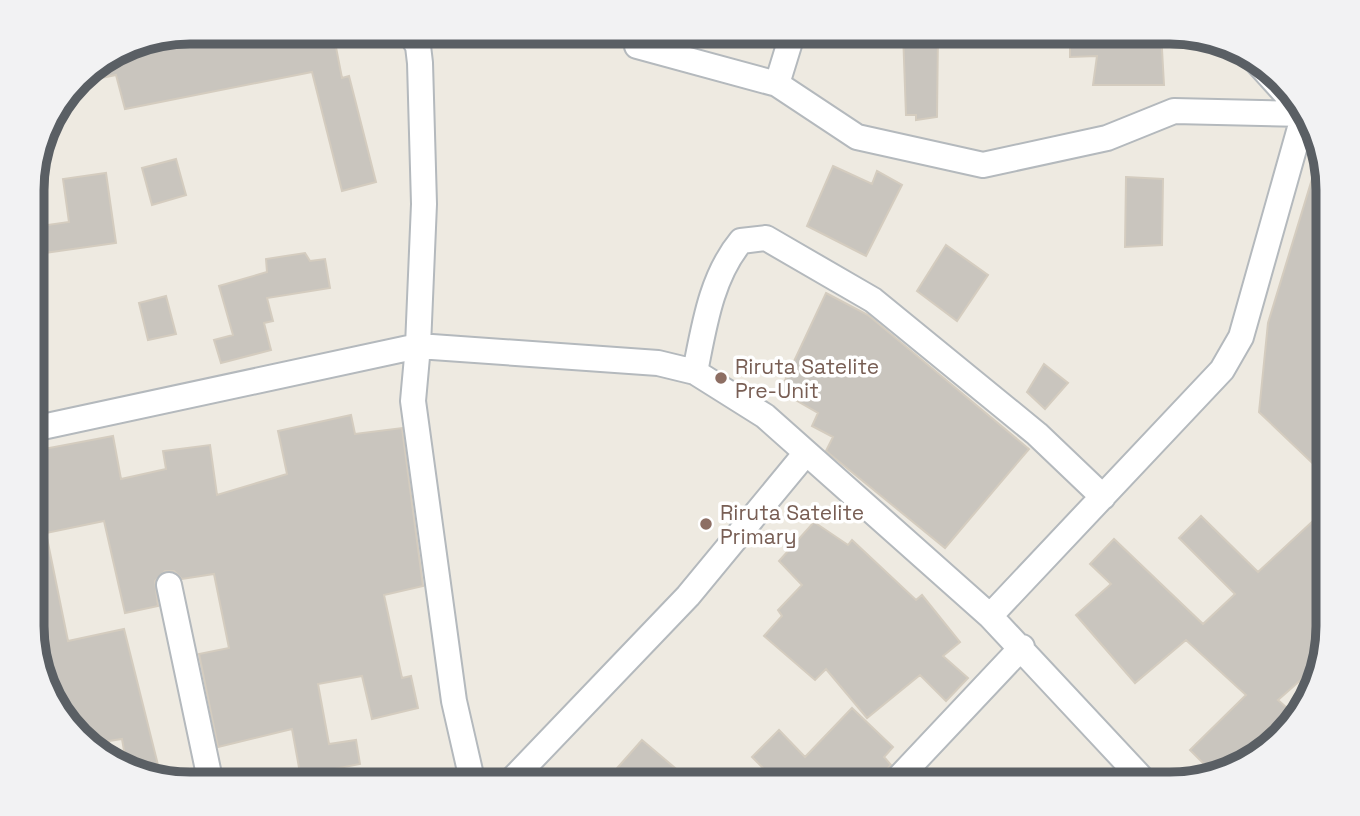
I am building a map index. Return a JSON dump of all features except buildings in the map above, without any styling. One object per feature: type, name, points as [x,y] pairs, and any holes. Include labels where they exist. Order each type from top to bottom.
[{"type":"street","points":[[417,44],[420,63],[424,204],[413,401],[454,701],[469,772]]},
{"type":"street","points":[[777,84],[789,44]]},
{"type":"street","points":[[637,46],[777,84],[857,136],[983,165],[1107,138],[1174,111],[1294,112]]},
{"type":"street","points":[[990,616],[1103,498],[1232,356],[1241,337],[1301,124]]},
{"type":"street","points":[[695,372],[708,307],[730,254],[741,241],[766,238],[873,300],[1037,434],[1103,498]]},
{"type":"street","points":[[44,427],[418,346],[658,363],[695,372],[765,416],[990,616],[1136,772]]},
{"type":"street","points":[[519,772],[688,596],[806,453]]},
{"type":"street","points":[[169,585],[208,772]]},
{"type":"street","points":[[904,772],[1022,648]]},
{"type":"place","name":"Riruta Satelite Pre-Unit","points":[[721,378]]},
{"type":"place","name":"Riruta Satelite Primary","points":[[706,524]]}]
